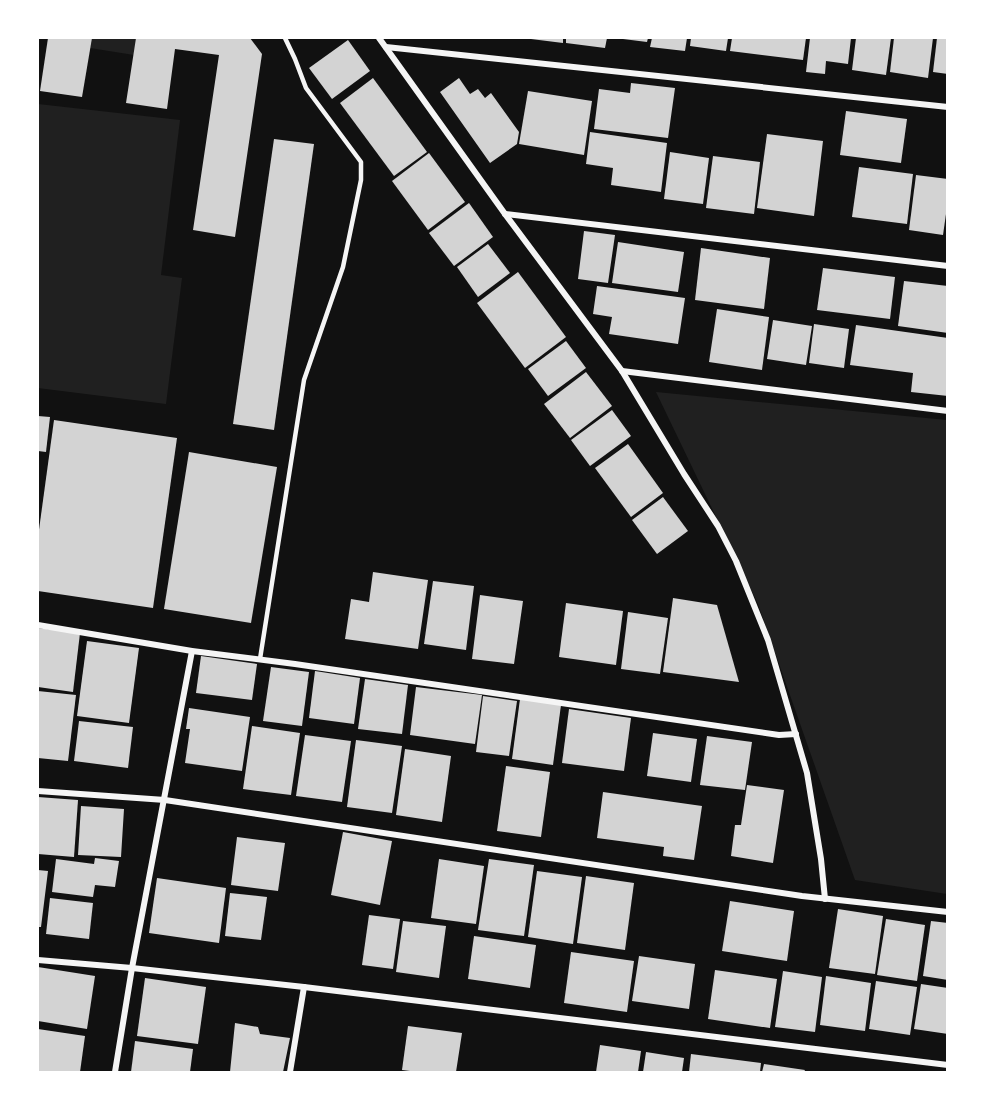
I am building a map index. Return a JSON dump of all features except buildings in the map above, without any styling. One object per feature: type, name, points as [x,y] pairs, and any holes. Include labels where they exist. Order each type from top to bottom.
[{"type":"street","points":[[379,38],[505,214],[622,371],[718,526],[736,561],[768,640],[796,734],[807,773],[825,899]]},
{"type":"street","points":[[386,47],[948,107]]},
{"type":"street","points":[[505,214],[948,266]]},
{"type":"street","points":[[622,371],[948,411]]},
{"type":"street","points":[[38,625],[192,651],[779,735],[796,734]]},
{"type":"street","points":[[115,1072],[132,968],[192,651]]},
{"type":"street","points":[[38,790],[165,800],[825,899],[948,912]]},
{"type":"street","points":[[38,960],[304,987],[948,1065]]},
{"type":"street","points":[[290,1072],[304,987]]},
{"type":"lane","points":[[260,659],[304,380],[343,267],[361,180],[361,162],[306,88],[285,38]]},
{"type":"shaded area","points":[[92,38],[136,38],[134,55],[90,48]]},
{"type":"shaded area","points":[[38,104],[180,120],[161,275],[182,278],[166,404],[38,388]]},
{"type":"shaded area","points":[[656,392],[947,420],[947,894],[855,880],[758,604]]}]
